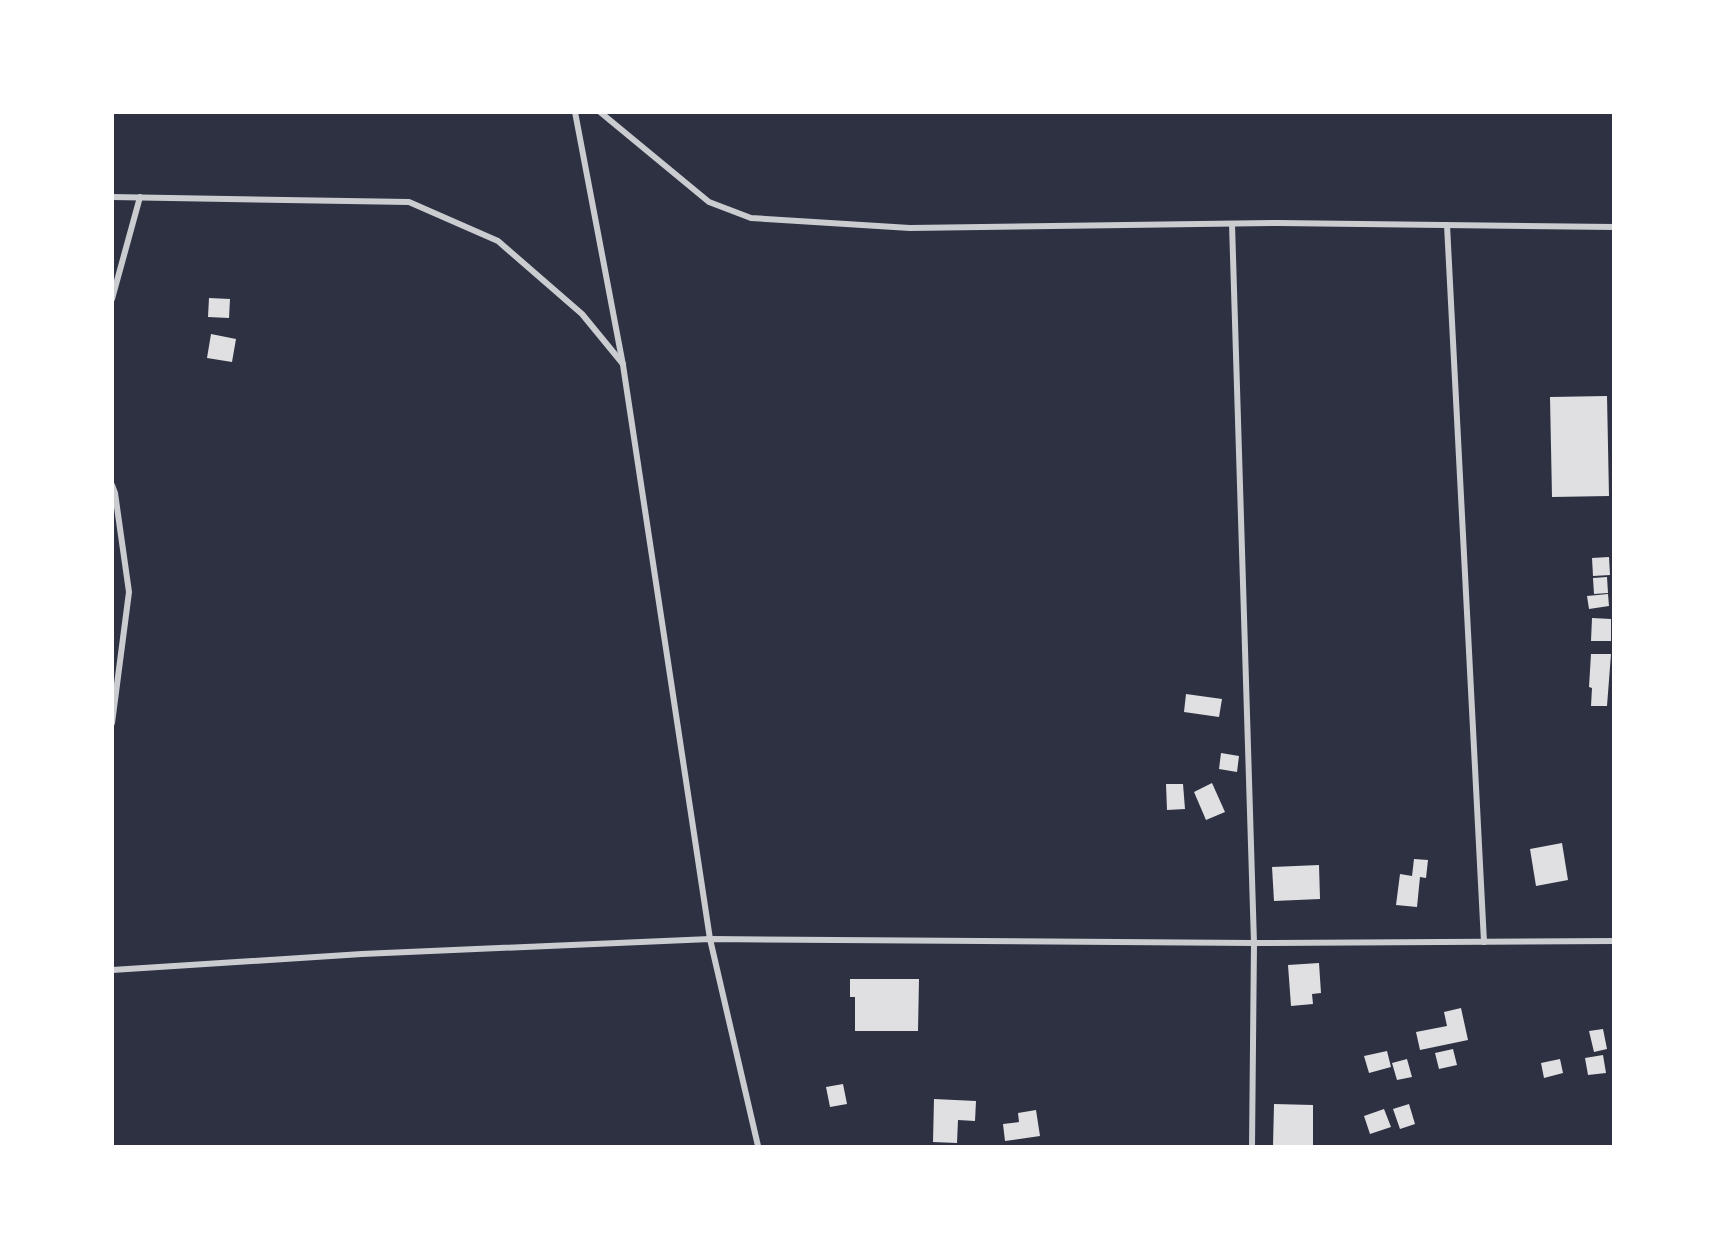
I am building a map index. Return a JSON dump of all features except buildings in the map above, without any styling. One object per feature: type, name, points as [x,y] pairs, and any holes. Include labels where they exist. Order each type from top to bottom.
[{"type":"street","points":[[575,112],[623,364],[710,939],[758,1146]]},
{"type":"street","points":[[600,112],[709,202],[751,218],[910,228],[1232,224],[1614,227]]},
{"type":"street","points":[[112,197],[410,202],[498,242],[582,314],[623,364]]},
{"type":"street","points":[[112,299],[140,197]]},
{"type":"street","points":[[1232,224],[1254,943],[1252,1146]]},
{"type":"street","points":[[1447,225],[1484,942]]},
{"type":"street","points":[[112,485],[116,493],[129,592],[112,723]]},
{"type":"street","points":[[112,970],[362,954],[710,939],[1254,943],[1614,942]]}]
